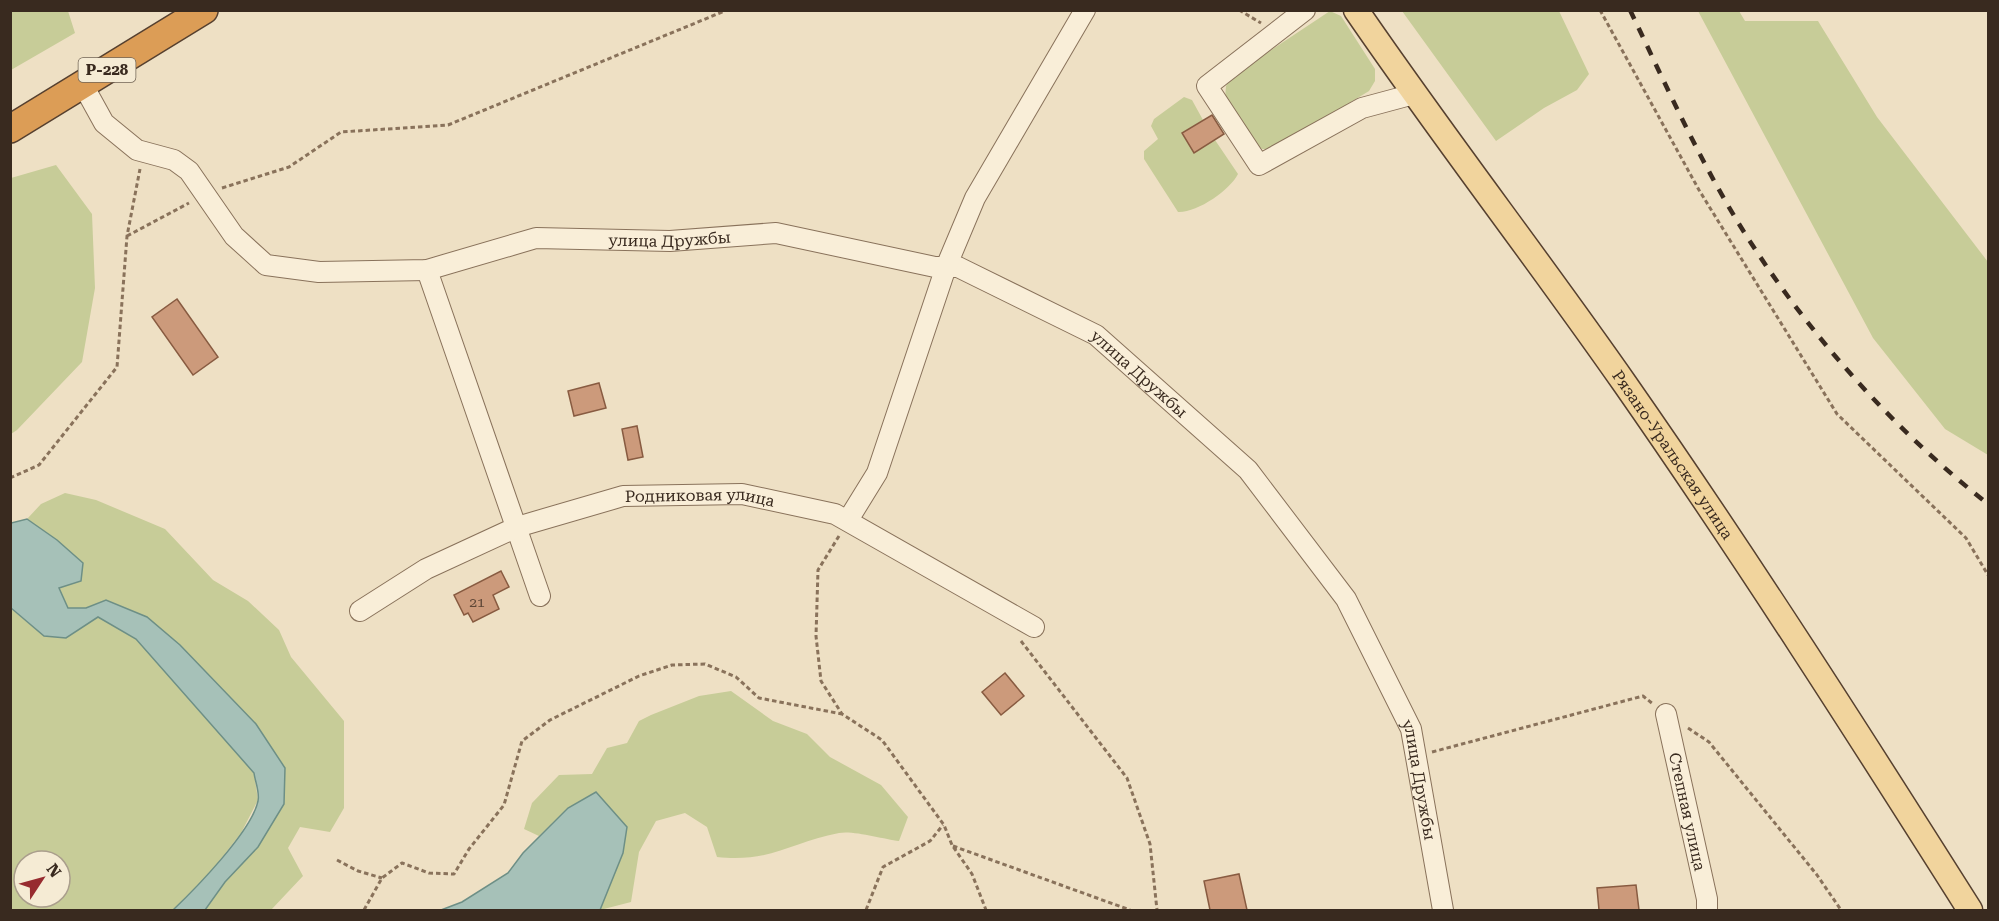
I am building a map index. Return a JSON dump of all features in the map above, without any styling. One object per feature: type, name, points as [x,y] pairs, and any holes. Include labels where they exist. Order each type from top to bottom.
[{"type":"highway","name":"Р-228","points":[[10,129],[204,10]]},
{"type":"main road","name":"Рязано-Уральская улица","points":[[1356,10],[1414,94],[1624,383],[1784,618],[1970,910]]},
{"type":"street","points":[[849,520],[877,472],[946,267],[975,198],[1085,10]]},
{"type":"street","points":[[1305,10],[1207,86],[1259,165],[1362,108],[1414,94]]},
{"type":"street","name":"улица Дружбы","points":[[83,85],[104,123],[137,150],[174,160],[189,171],[234,236],[266,265],[319,272],[427,270],[536,238],[670,241],[776,233],[935,267],[958,267],[1096,335],[1248,470],[1346,599],[1411,729],[1443,910]]},
{"type":"street","points":[[427,270],[540,596]]},
{"type":"street","name":"Родниковая улица","points":[[360,611],[426,569],[517,527],[622,496],[742,494],[836,514],[849,520],[1027,634]]},
{"type":"street","name":"Степная улица","points":[[1666,714],[1707,899],[1707,910]]},
{"type":"path","points":[[127,236],[205,194],[251,177],[289,167],[341,132],[448,125],[727,10]]},
{"type":"path","points":[[1600,10],[1699,190],[1837,414],[1966,538],[1989,574]]},
{"type":"path","points":[[10,478],[39,465],[117,367],[127,236],[144,152]]},
{"type":"path","points":[[842,714],[820,681],[816,636],[818,570],[849,520]]},
{"type":"path","points":[[1027,634],[1127,778],[1150,844],[1157,910]]},
{"type":"path","points":[[364,910],[382,878],[402,863],[429,873],[454,874],[469,849],[504,805],[522,741],[550,720],[639,676],[672,665],[705,664],[736,677],[759,698],[842,714],[882,740],[944,825],[952,845],[972,874],[986,910]]},
{"type":"path","points":[[1416,757],[1643,696],[1709,742],[1817,875],[1841,910]]},
{"type":"path","points":[[866,910],[883,867],[930,841],[944,825]]},
{"type":"path","points":[[952,845],[1130,910]]},
{"type":"path","points":[[337,860],[358,871],[382,878]]},
{"type":"green space","points":[[11,10],[68,11],[75,33],[11,70]]},
{"type":"green space","points":[[1330,11],[1341,16],[1375,69],[1375,81],[1369,91],[1274,149],[1262,149],[1253,142],[1225,99],[1226,86],[1232,76]]},
{"type":"green space","points":[[1402,11],[1559,11],[1589,74],[1577,90],[1544,108],[1496,141]]},
{"type":"green space","points":[[1698,11],[1739,11],[1745,21],[1818,21],[1877,117],[1988,262],[1988,455],[1945,429],[1873,338]]},
{"type":"green space","points":[[1184,97],[1192,100],[1203,120],[1182,133],[1194,153],[1215,140],[1238,174],[1228,187],[1203,205],[1178,212],[1144,159],[1144,151],[1158,139],[1151,126],[1154,119]]},
{"type":"green space","points":[[56,165],[92,214],[95,288],[82,362],[11,434],[11,178]]},
{"type":"green space","points":[[65,493],[96,500],[165,529],[213,580],[248,601],[279,630],[291,657],[344,721],[344,808],[330,832],[300,827],[288,848],[303,876],[271,910],[205,910],[225,882],[285,768],[256,724],[180,645],[106,600],[86,608],[68,608],[59,588],[83,563],[57,540],[27,519],[41,504]]},
{"type":"green space","points":[[10,608],[44,636],[66,638],[98,617],[136,639],[254,773],[258,800],[241,833],[210,873],[173,910],[11,910]]},
{"type":"green space","points":[[731,691],[773,721],[807,734],[830,757],[881,785],[908,817],[899,841],[845,832],[752,857],[717,857],[707,827],[685,813],[656,821],[639,852],[631,902],[600,910],[623,853],[596,792],[568,808],[539,836],[524,829],[532,803],[559,775],[592,774],[607,748],[627,743],[639,721],[699,696]]},
{"type":"water","points":[[27,519],[57,540],[83,563],[81,581],[59,588],[68,608],[86,608],[106,600],[147,617],[180,645],[256,724],[285,768],[284,804],[258,847],[225,882],[205,910],[173,910],[222,859],[254,813],[258,791],[254,773],[136,639],[98,617],[66,638],[44,636],[11,608],[11,523]]},
{"type":"water","points":[[596,792],[627,827],[623,853],[600,910],[441,910],[462,902],[508,873],[523,853],[568,808]]},
{"type":"building","points":[[1212,115],[1224,134],[1194,153],[1182,133]]},
{"type":"building","points":[[177,299],[218,357],[193,375],[152,317]]},
{"type":"building","points":[[599,383],[606,408],[574,416],[568,391]]},
{"type":"building","points":[[637,426],[643,457],[628,460],[622,429]]},
{"type":"building","points":[[501,571],[509,587],[493,595],[499,609],[473,622],[468,613],[464,615],[454,595]]},
{"type":"building","points":[[1005,673],[1024,696],[1001,715],[982,692]]},
{"type":"building","points":[[1239,874],[1247,910],[1210,910],[1204,881]]},
{"type":"building","points":[[1636,885],[1639,910],[1599,910],[1597,888]]},
{"type":"railway","points":[[1630,10],[1713,178],[1769,270],[1825,344],[1886,412],[1953,475],[1988,504]]}]
